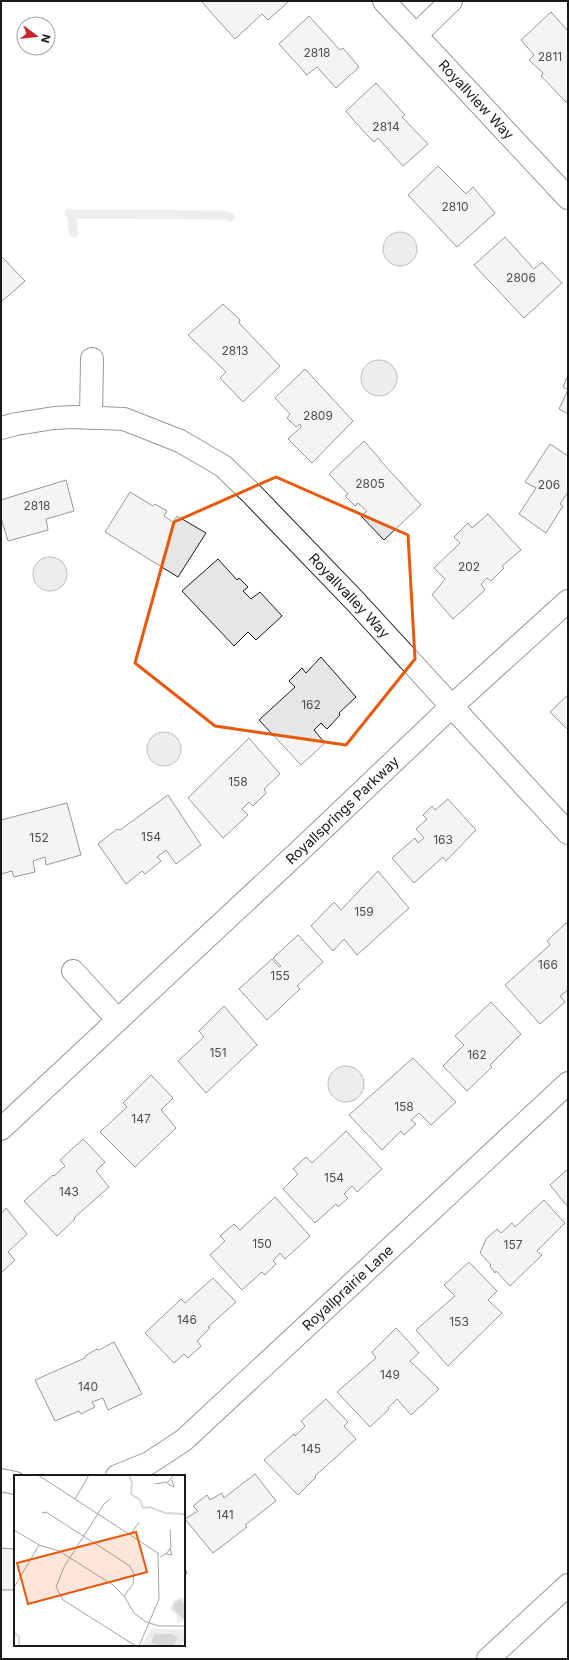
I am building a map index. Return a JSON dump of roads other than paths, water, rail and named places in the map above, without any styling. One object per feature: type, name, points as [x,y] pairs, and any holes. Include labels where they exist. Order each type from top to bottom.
[{"type":"street","name":"Royallview Way","points":[[384,1],[568,198]]},
{"type":"street","points":[[416,35],[451,1]]},
{"type":"street","points":[[91,418],[92,359]]},
{"type":"street","name":"Royallvalley Way","points":[[1,428],[48,418],[124,419],[153,429],[189,446],[223,466],[251,493],[452,706],[568,833]]},
{"type":"street","name":"Royallsprings Parkway","points":[[1,1129],[452,706],[568,601]]},
{"type":"street","points":[[73,971],[118,1020]]},
{"type":"street","name":"Royallprairie Lane","points":[[119,1475],[148,1463],[184,1440],[568,1083]]},
{"type":"street","points":[[1,1480],[14,1483]]},
{"type":"street","points":[[488,1659],[565,1595]]},
{"type":"waterway","points":[[69,213],[223,215],[230,217]]},
{"type":"waterway","points":[[71,214],[74,233]]}]
